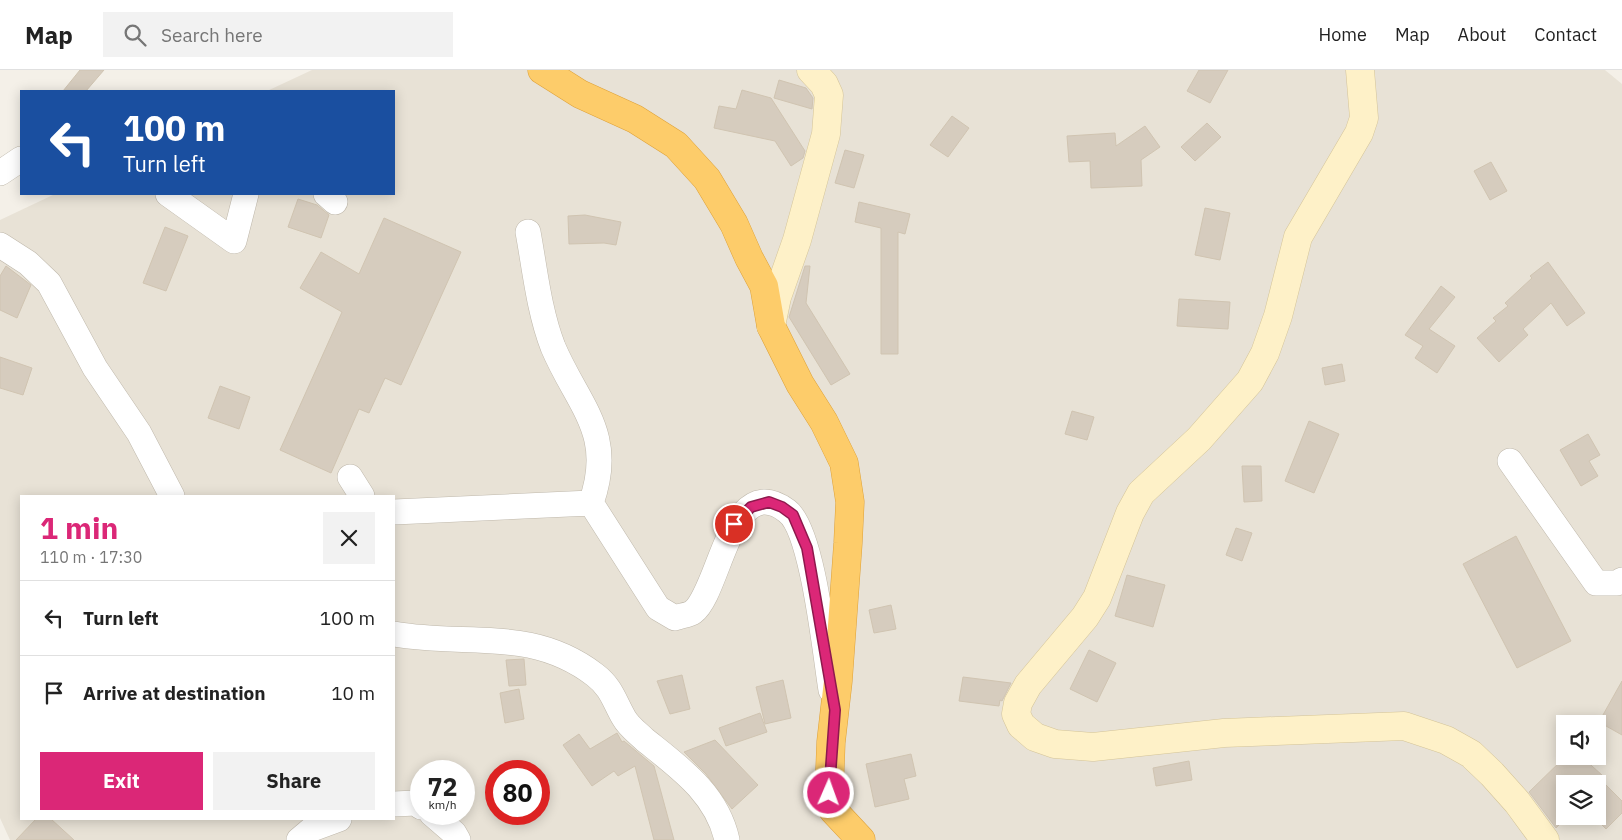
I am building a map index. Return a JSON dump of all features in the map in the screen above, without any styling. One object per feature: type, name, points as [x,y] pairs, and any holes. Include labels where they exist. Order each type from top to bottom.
[{"type":"highway","points":[[542,70],[580,94],[635,119],[676,146],[707,179],[734,224],[748,258],[764,286],[772,326],[800,384],[824,422],[844,463],[850,502],[829,793],[833,810],[860,840]]},
{"type":"street","points":[[772,326],[777,297],[797,240],[826,134],[829,94],[824,84],[811,70]]},
{"type":"street","points":[[1360,70],[1364,118],[1359,133],[1298,237],[1278,316],[1265,353],[1250,381],[1226,411],[1141,493],[1130,513],[1097,598],[1085,618],[1028,686],[1018,703],[1016,714],[1021,725],[1035,737],[1055,744],[1093,747],[1224,733],[1404,726],[1446,740],[1471,754],[1492,774],[1545,840]]},
{"type":"street","points":[[0,173],[20,161]]},
{"type":"street","points":[[169,195],[234,241],[246,195]]},
{"type":"street","points":[[528,232],[544,316],[554,348],[593,425],[599,449],[599,480],[591,503]]},
{"type":"street","points":[[0,245],[28,263],[49,283],[95,368],[139,433],[171,495]]},
{"type":"street","points":[[1510,461],[1596,582],[1616,583],[1622,580]]},
{"type":"street","points":[[591,503],[658,608],[675,618],[693,612],[708,592],[734,524],[751,507],[769,502],[782,507],[793,515],[807,548],[835,710]]},
{"type":"street","points":[[395,512],[591,503]]},
{"type":"street","points":[[395,634],[526,643],[549,649],[594,674],[616,698],[624,718],[634,730],[668,758],[715,806],[727,840]]},
{"type":"street","points":[[395,804],[410,803]]},
{"type":"street","points":[[299,840],[312,829],[335,820]]},
{"type":"street","points":[[445,825],[454,833],[458,840]]},
{"type":"shaded area","points":[[312,70],[1605,70],[1622,84],[1622,840],[10,840],[0,818],[0,220],[53,195],[395,195],[395,90],[269,90]]},
{"type":"building","points":[[80,70],[104,70],[87,90],[64,90]]},
{"type":"building","points":[[1199,70],[1228,70],[1210,103],[1187,91]]},
{"type":"building","points":[[779,80],[806,88],[813,98],[812,109],[774,98]]},
{"type":"building","points":[[742,90],[771,98],[805,151],[803,158],[791,166],[775,141],[714,128],[719,106],[736,109]]},
{"type":"building","points":[[952,116],[969,128],[948,157],[930,145]]},
{"type":"building","points":[[1207,123],[1221,137],[1195,161],[1181,147]]},
{"type":"building","points":[[1145,126],[1160,147],[1141,160],[1142,186],[1091,188],[1090,161],[1069,162],[1067,136],[1115,133],[1116,146]]},
{"type":"building","points":[[845,150],[864,155],[854,188],[835,183]]},
{"type":"building","points":[[1491,162],[1507,191],[1490,200],[1474,171]]},
{"type":"building","points":[[298,199],[317,205],[329,215],[321,238],[288,227]]},
{"type":"building","points":[[859,202],[910,214],[905,234],[898,232],[898,354],[881,354],[881,228],[855,222]]},
{"type":"building","points":[[1205,208],[1230,213],[1220,260],[1195,255]]},
{"type":"building","points":[[585,215],[621,222],[616,245],[604,243],[569,244],[568,216]]},
{"type":"building","points":[[384,218],[461,252],[401,385],[385,378],[369,413],[359,409],[331,473],[280,450],[342,312],[300,288],[321,252],[359,274]]},
{"type":"building","points":[[165,227],[188,236],[166,291],[143,283]]},
{"type":"building","points":[[1548,262],[1585,313],[1567,326],[1551,303],[1523,329],[1528,335],[1499,362],[1477,338],[1496,321],[1493,318],[1508,306],[1505,303],[1532,278],[1530,276]]},
{"type":"building","points":[[6,266],[31,285],[17,318],[0,310],[0,276]]},
{"type":"building","points":[[805,266],[810,266],[806,303],[850,374],[831,385],[789,317]]},
{"type":"building","points":[[1441,286],[1455,297],[1429,329],[1455,346],[1437,373],[1415,358],[1423,346],[1405,335]]},
{"type":"building","points":[[1179,299],[1230,302],[1228,329],[1177,326]]},
{"type":"building","points":[[0,357],[32,368],[23,395],[0,388]]},
{"type":"building","points":[[1342,364],[1345,381],[1325,385],[1322,368]]},
{"type":"building","points":[[220,386],[250,397],[239,429],[208,418]]},
{"type":"building","points":[[1072,411],[1094,417],[1087,440],[1065,434]]},
{"type":"building","points":[[1309,421],[1339,434],[1314,493],[1285,481]]},
{"type":"building","points":[[1588,434],[1600,455],[1589,461],[1598,476],[1581,486],[1560,450]]},
{"type":"building","points":[[1242,466],[1261,466],[1262,501],[1244,502]]},
{"type":"building","points":[[1236,528],[1252,533],[1242,561],[1226,555]]},
{"type":"building","points":[[1516,536],[1571,641],[1517,668],[1463,564]]},
{"type":"building","points":[[1127,575],[1165,585],[1153,627],[1115,616]]},
{"type":"building","points":[[891,605],[896,629],[874,633],[869,610]]},
{"type":"building","points":[[1089,650],[1116,663],[1097,702],[1070,689]]},
{"type":"building","points":[[524,659],[526,685],[509,686],[506,660]]},
{"type":"building","points":[[682,675],[690,709],[670,714],[657,681]]},
{"type":"building","points":[[963,677],[1011,683],[1002,701],[1000,700],[999,706],[959,701]]},
{"type":"building","points":[[783,680],[791,718],[765,724],[756,687]]},
{"type":"building","points":[[1622,681],[1622,735],[1606,726],[1606,715],[1603,715]]},
{"type":"building","points":[[519,689],[524,719],[505,723],[500,693]]},
{"type":"building","points":[[760,713],[767,732],[726,746],[719,728]]},
{"type":"building","points":[[617,733],[622,742],[624,741],[654,766],[674,840],[654,840],[635,766],[618,776],[614,771],[592,786],[563,745],[579,734],[590,749]]},
{"type":"building","points":[[715,740],[758,785],[732,809],[706,774],[684,752]]},
{"type":"building","points":[[911,754],[916,776],[904,779],[909,799],[875,807],[866,764]]},
{"type":"building","points":[[1189,761],[1192,780],[1156,786],[1153,768]]},
{"type":"building","points":[[1557,765],[1591,765],[1602,775],[1556,775],[1556,825],[1559,825],[1556,828],[1529,792]]},
{"type":"building","points":[[1606,785],[1622,801],[1622,813],[1606,829],[1602,825],[1606,825]]},
{"type":"building","points":[[35,820],[52,820],[74,840],[16,840]]},
{"type":"route","points":[[734,524],[751,507],[769,502],[782,507],[793,515],[807,548],[835,710],[831,742],[829,793]]}]
